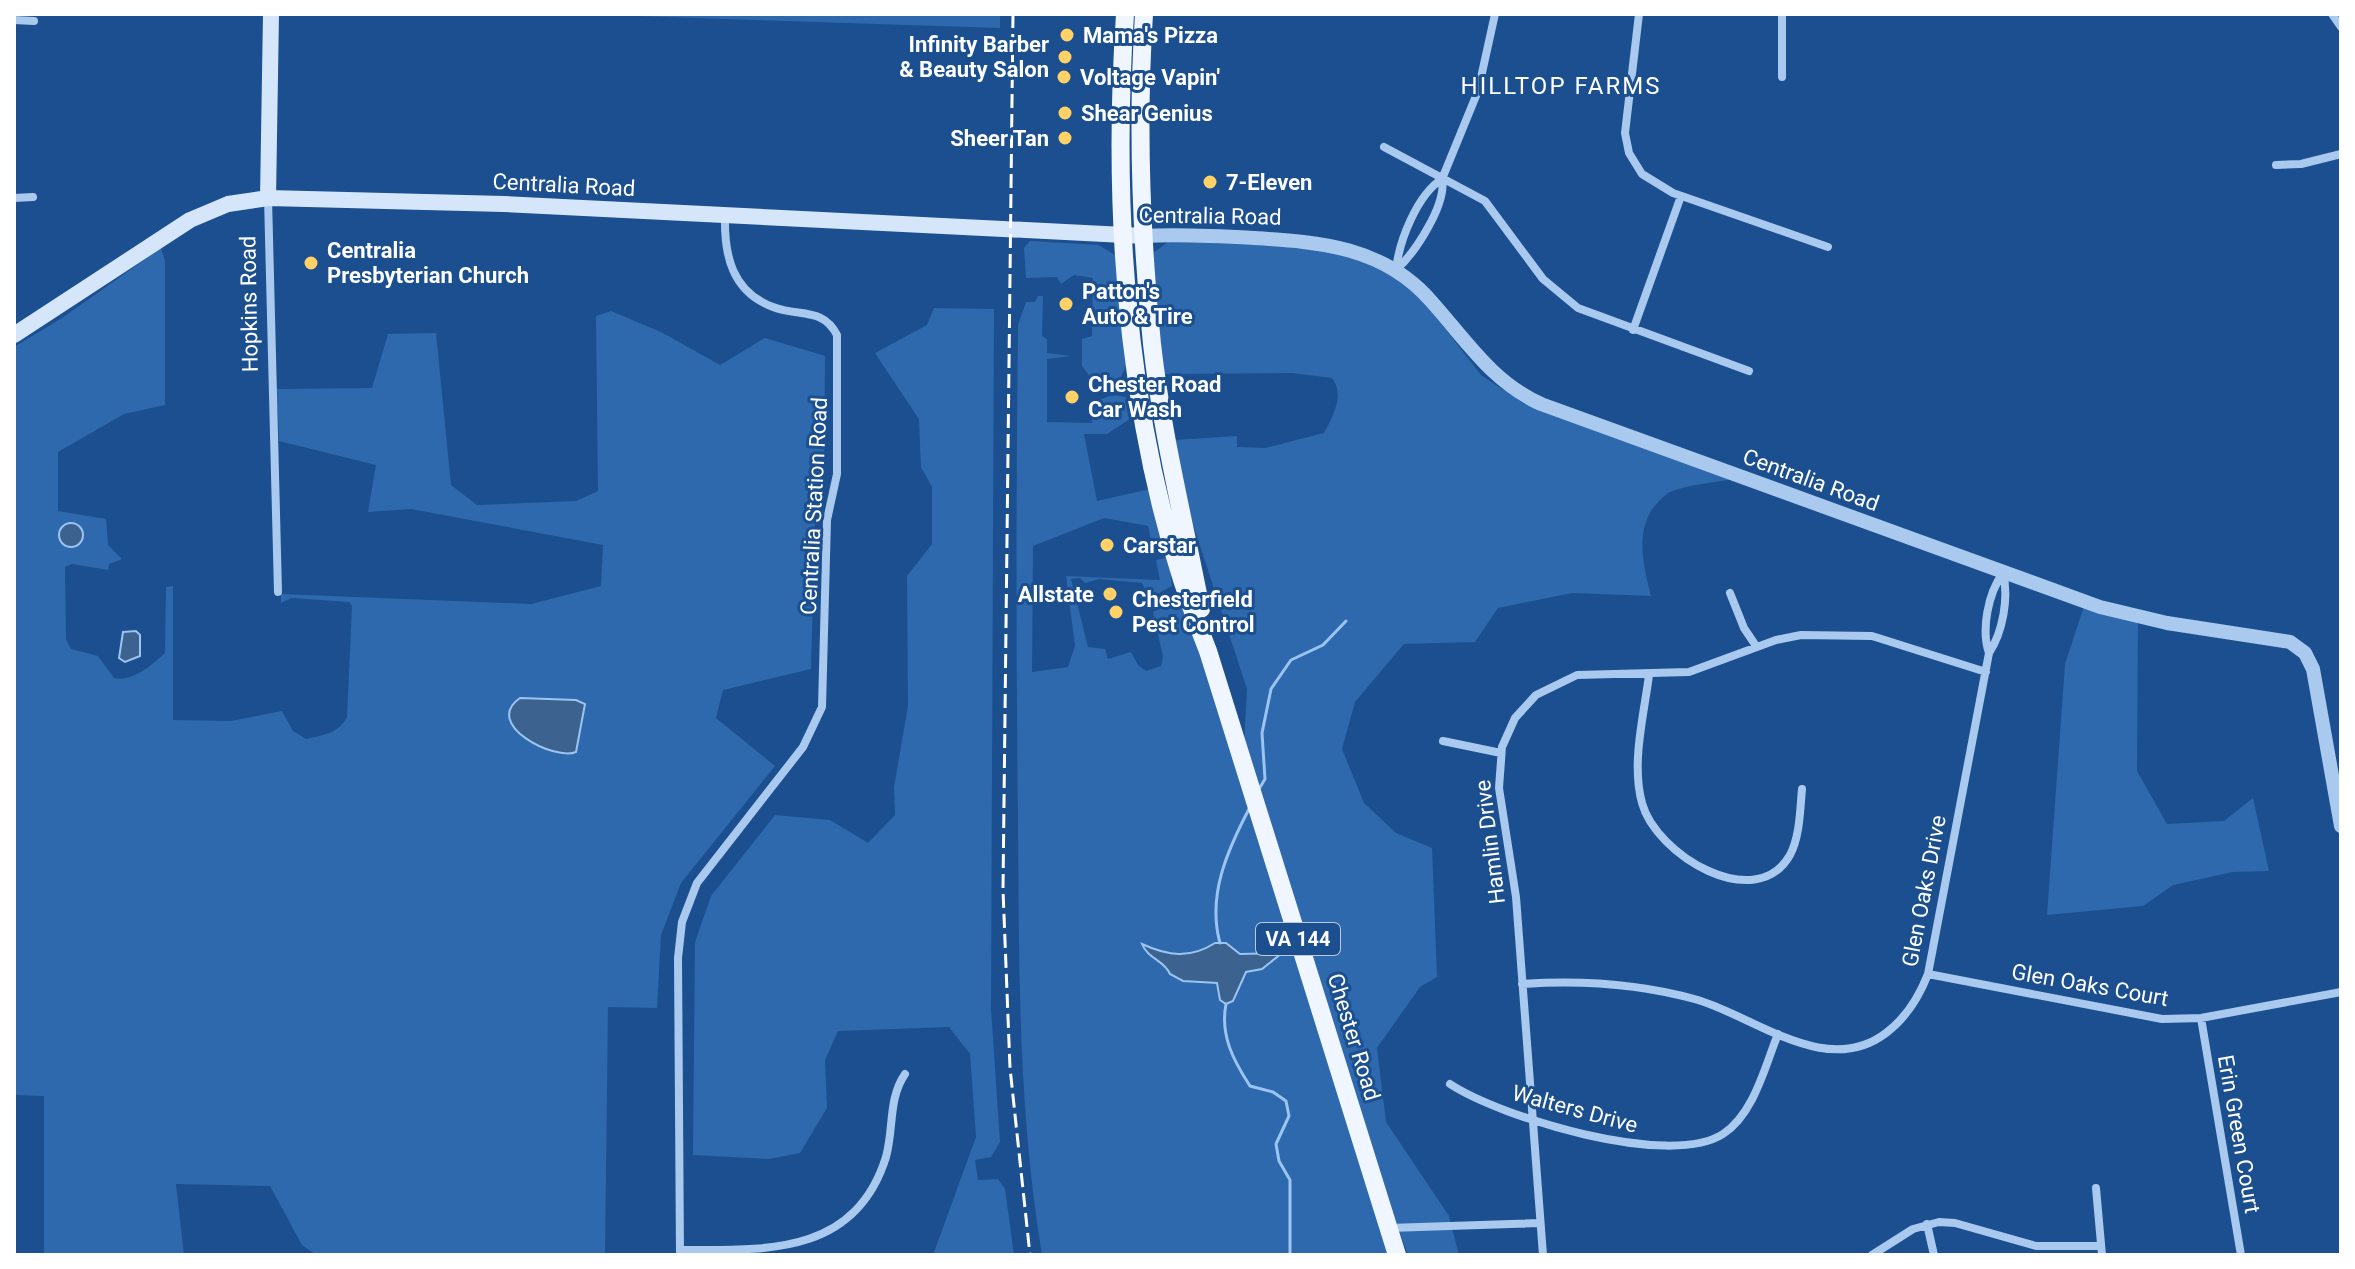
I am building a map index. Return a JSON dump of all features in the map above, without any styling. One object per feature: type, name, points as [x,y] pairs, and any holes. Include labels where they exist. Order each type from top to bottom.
[{"type":"main road","name":"Hopkins Road","points":[[268,198],[271,14]]},
{"type":"main road","name":"Chester Road","points":[[1125,14],[1125,237],[1134,349],[1155,483],[1177,569],[1208,651],[1397,1255]]},
{"type":"main road","name":"Chester Road","points":[[1144,14],[1144,236],[1160,403],[1208,651]]},
{"type":"main road","name":"Centralia Road","points":[[14,335],[190,220],[228,204],[268,198],[497,204],[1144,236]]},
{"type":"street","points":[[1396,270],[1413,255],[1444,191],[1442,179],[1478,91],[1495,14]]},
{"type":"street","points":[[1639,14],[1636,55],[1625,117],[1626,145],[1642,174],[1652,183],[1681,196],[1828,247]]},
{"type":"street","points":[[1782,14],[1782,77]]},
{"type":"street","points":[[2332,14],[2341,27]]},
{"type":"street","points":[[14,20],[34,21]]},
{"type":"street","points":[[1384,147],[1485,201],[1530,264],[1560,295],[1598,318],[1749,371]]},
{"type":"street","points":[[2276,165],[2301,164],[2341,154]]},
{"type":"street","points":[[1396,270],[1398,248],[1431,186],[1442,179]]},
{"type":"street","points":[[1633,330],[1681,196]]},
{"type":"street","points":[[14,198],[33,197]]},
{"type":"street","name":"Hopkins Road","points":[[268,198],[278,592]]},
{"type":"street","name":"Centralia Station Road","points":[[680,1252],[678,958],[682,922],[697,883],[803,747],[822,707],[827,520],[837,474],[837,335],[831,322],[815,313],[773,307],[750,294],[732,274],[724,250],[725,216]]},
{"type":"street","name":"Centralia Road","points":[[1144,236],[1319,242],[1354,250],[1396,270],[1431,300],[1494,375],[1526,398],[2003,573],[2138,617],[2283,639],[2305,653],[2316,686],[2341,826]]},
{"type":"street","name":"Glen Oaks Drive","points":[[1522,984],[1608,984],[1671,994],[1727,1011],[1778,1034],[1833,1050],[1870,1044],[1903,1018],[1928,974],[1989,653],[1996,642],[2007,589],[2003,573]]},
{"type":"street","points":[[1730,593],[1744,628],[1756,646]]},
{"type":"street","name":"Hamlin Drive","points":[[1543,1255],[1516,897],[1501,813],[1501,753],[1515,718],[1549,686],[1593,672],[1649,675],[1699,669],[1756,646],[1801,635],[1850,634],[1892,641],[1986,672]]},
{"type":"street","points":[[1649,675],[1639,760],[1641,800],[1652,826],[1679,855],[1701,869],[1728,877],[1763,876],[1774,871],[1793,848],[1802,789]]},
{"type":"street","points":[[1443,741],[1501,753]]},
{"type":"street","name":"Glen Oaks Court","points":[[1928,974],[2162,1019],[2201,1018],[2341,992]]},
{"type":"street","name":"Erin Green Court","points":[[2201,1018],[2241,1255]]},
{"type":"street","name":"Walters Drive","points":[[1450,1084],[1474,1100],[1532,1119],[1637,1146],[1697,1145],[1723,1134],[1742,1115],[1778,1034]]},
{"type":"street","points":[[680,1252],[770,1250],[796,1245],[837,1226],[866,1196],[887,1154],[896,1086],[905,1074]]},
{"type":"street","points":[[1872,1255],[1899,1236],[1927,1224],[1955,1223],[2036,1246],[2102,1250],[2096,1188]]},
{"type":"street","points":[[1388,1228],[1539,1223]]},
{"type":"street","points":[[1927,1224],[1934,1255]]},
{"type":"street","points":[[796,1245],[799,1255]]},
{"type":"shaded area","points":[[576,14],[1000,14],[1000,28]]},
{"type":"shaded area","points":[[1030,241],[1099,245],[1118,257],[1126,366],[1119,381],[1095,383],[1082,366],[1082,339],[1092,336],[1093,278],[1074,275],[1061,284],[1057,277],[1026,278],[1024,248]]},
{"type":"shaded area","points":[[1168,242],[1284,243],[1354,254],[1415,290],[1481,375],[1523,403],[1733,479],[1680,489],[1667,494],[1656,504],[1648,516],[1642,541],[1651,596],[1572,593],[1498,608],[1475,642],[1404,644],[1355,702],[1342,749],[1364,803],[1396,833],[1432,848],[1437,977],[1420,987],[1377,1048],[1386,1122],[1449,1216],[1459,1255],[1408,1255],[1385,1195],[1244,747],[1247,689],[1181,488],[1174,440],[1237,436],[1237,447],[1265,448],[1324,433],[1336,406],[1338,391],[1332,378],[1292,373],[1163,374],[1153,253]]},
{"type":"shaded area","points":[[161,248],[165,261],[165,405],[124,414],[58,452],[58,511],[106,519],[108,545],[122,559],[109,564],[108,570],[72,564],[65,567],[66,640],[71,649],[98,656],[114,678],[135,675],[165,653],[166,587],[173,586],[173,720],[231,721],[282,711],[293,731],[306,739],[330,733],[343,723],[347,717],[352,606],[349,602],[291,598],[281,603],[281,594],[531,604],[601,586],[603,545],[411,509],[368,512],[376,465],[279,441],[277,389],[372,388],[388,334],[436,333],[451,485],[477,505],[576,501],[598,491],[596,316],[611,311],[663,333],[720,365],[765,338],[825,356],[824,476],[815,518],[811,669],[723,690],[716,718],[775,766],[681,883],[661,935],[657,1008],[608,1007],[605,1255],[316,1255],[302,1245],[270,1186],[176,1184],[184,1255],[44,1255],[44,1096],[14,1095],[14,347],[62,318]]},
{"type":"shaded area","points":[[1038,296],[1043,296],[1042,336],[1047,339],[1047,353],[1071,356],[1047,359],[1047,422],[1092,423],[1094,405],[1103,398],[1118,396],[1133,402],[1136,415],[1107,434],[1084,434],[1097,501],[1150,489],[1162,543],[1152,545],[1148,526],[1104,518],[1033,546],[1032,672],[1068,667],[1075,646],[1066,576],[1160,580],[1156,560],[1169,557],[1172,586],[1159,593],[1147,593],[1142,583],[1099,579],[1085,583],[1080,578],[1071,579],[1088,647],[1105,649],[1108,659],[1131,652],[1138,665],[1146,671],[1161,666],[1163,656],[1153,612],[1174,602],[1187,610],[1389,1255],[1042,1255],[1028,1147],[1021,1038],[1017,635],[1018,325],[1026,302],[1035,302]]},
{"type":"shaded area","points":[[934,308],[994,309],[991,1009],[1000,1142],[991,1157],[975,1160],[978,1180],[998,1179],[1005,1189],[1014,1255],[933,1255],[976,1137],[970,1054],[949,1027],[838,1031],[825,1060],[827,1108],[800,1153],[769,1159],[693,1155],[695,942],[711,896],[775,815],[830,820],[868,843],[895,815],[894,787],[908,706],[907,576],[932,544],[932,487],[921,467],[919,419],[875,353],[927,325]]},
{"type":"shaded area","points":[[71,523],[82,530],[83,535],[76,546],[71,547],[60,540],[59,535],[66,524]]},
{"type":"shaded area","points":[[2085,603],[2138,618],[2137,771],[2167,824],[2224,821],[2253,798],[2269,871],[2233,872],[2173,885],[2143,906],[2047,915],[2065,664]]},
{"type":"shaded area","points":[[136,631],[140,635],[140,656],[125,662],[119,658],[123,632]]},
{"type":"shaded area","points":[[520,698],[576,700],[585,704],[576,752],[553,751],[539,746],[515,729],[510,719],[511,708]]},
{"type":"shaded area","points":[[1215,943],[1226,943],[1240,954],[1282,953],[1262,969],[1246,972],[1233,1001],[1226,1004],[1220,1000],[1217,983],[1183,981],[1170,974],[1142,944],[1161,951],[1188,954]]},
{"type":"waterway","points":[[1259,789],[1265,779],[1262,733],[1271,689],[1291,660],[1323,645],[1346,621]]},
{"type":"waterway","points":[[1220,943],[1216,908],[1221,874],[1249,809]]},
{"type":"waterway","points":[[1226,1004],[1226,1037],[1233,1057],[1250,1086],[1273,1092],[1286,1101],[1289,1116],[1276,1144],[1279,1161],[1290,1180],[1290,1255]]},
{"type":"railway","points":[[1013,14],[1003,890],[1010,1068],[1030,1255]]},
{"type":"place","name":"Mama's Pizza","points":[[1067,35]]},
{"type":"place","name":"Infinity Barber & Beauty Salon","points":[[1065,57]]},
{"type":"place","name":"Voltage Vapin'","points":[[1064,77]]},
{"type":"place","name":"Shear Genius","points":[[1065,113]]},
{"type":"place","name":"Sheer Tan","points":[[1065,138]]},
{"type":"place","name":"7-Eleven","points":[[1210,182]]},
{"type":"place","name":"Centralia Presbyterian Church","points":[[311,263]]},
{"type":"place","name":"Patton's Auto & Tire","points":[[1066,304]]},
{"type":"place","name":"Chester Road Car Wash","points":[[1072,397]]},
{"type":"place","name":"Carstar","points":[[1107,545]]},
{"type":"place","name":"Allstate","points":[[1110,594]]},
{"type":"place","name":"Chesterfield Pest Control","points":[[1116,612]]},
{"type":"district","name":"HILLTOP FARMS","points":[[1561,86]]}]
